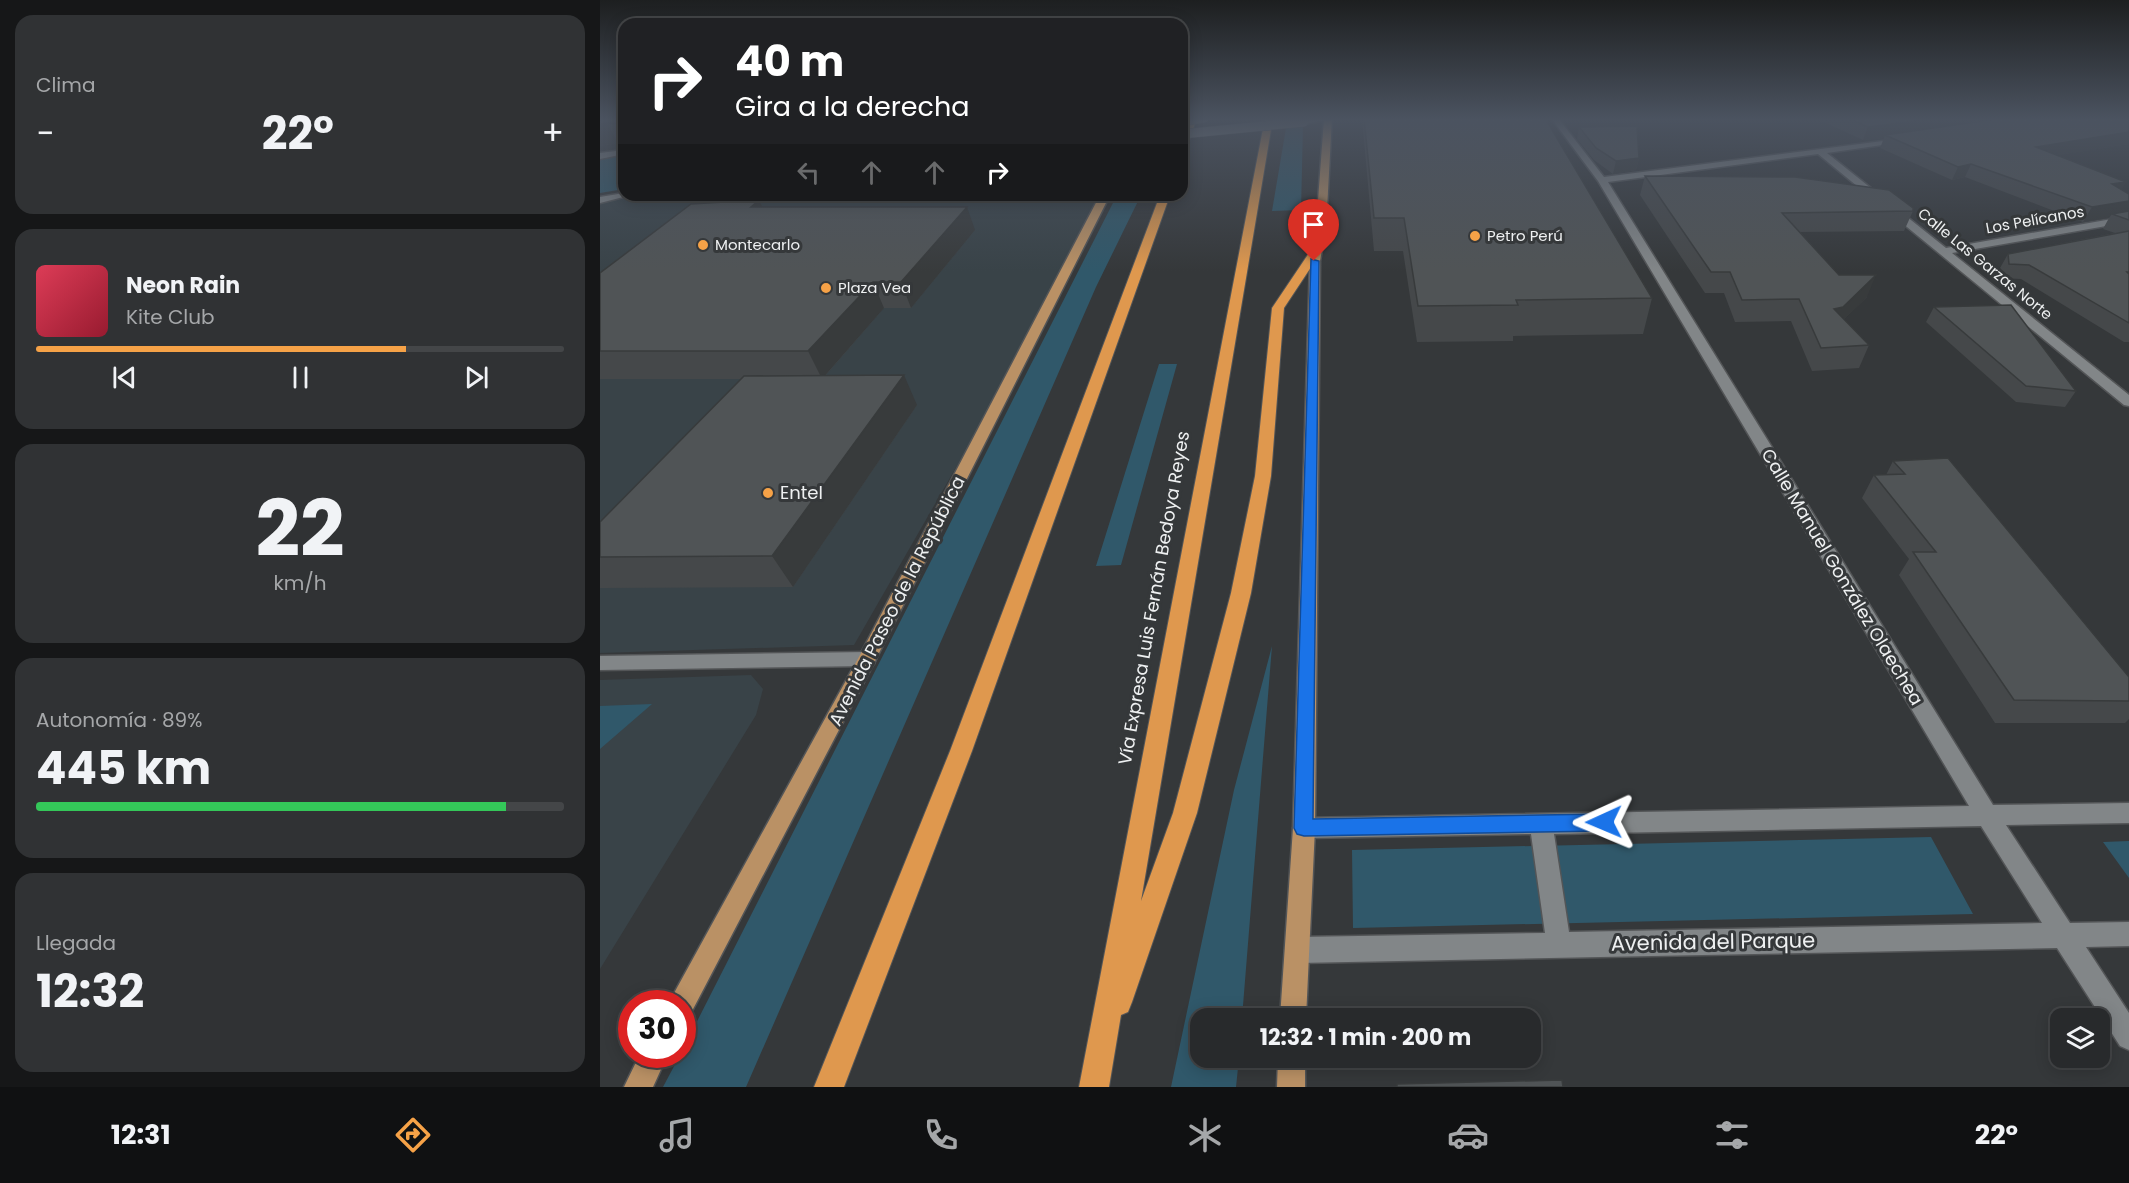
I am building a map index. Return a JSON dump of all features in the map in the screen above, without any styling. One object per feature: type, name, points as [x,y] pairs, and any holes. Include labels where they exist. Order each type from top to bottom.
[{"type":"highway","name":"Vía Expresa Luis Fernán Bedoya Reyes","points":[[1095,1087],[1260,169]]},
{"type":"highway","points":[[829,1087],[961,751],[1163,201]]},
{"type":"highway","points":[[1100,1052],[1185,813],[1241,593],[1263,476],[1278,308],[1315,252]]},
{"type":"main road","points":[[1294,1008],[1304,828],[1315,252],[1321,228],[1325,169]]},
{"type":"main road","name":"Avenida Paseo de la República","points":[[690,990],[867,659],[1102,201]]},
{"type":"main road","points":[[638,1087],[648,1068]]},
{"type":"main road","points":[[1291,1087],[1292,1068]]},
{"type":"street","name":"Calle Manuel González Olaechea","points":[[1593,169],[1987,816],[2129,1036]]},
{"type":"street","points":[[1602,180],[1687,169]]},
{"type":"street","name":"Calle Las Garzas Norte","points":[[1842,169],[2129,402]]},
{"type":"street","points":[[600,200],[618,197]]},
{"type":"street","name":"Los Pelícanos","points":[[1945,251],[2129,219]]},
{"type":"street","points":[[600,663],[867,659]]},
{"type":"street","points":[[1304,828],[2129,813]]},
{"type":"street","points":[[1541,823],[1559,945]]},
{"type":"street","name":"Avenida del Parque","points":[[1298,950],[2129,933]]},
{"type":"shaded area","points":[[600,169],[618,169],[618,190],[600,193]]},
{"type":"shaded area","points":[[1279,169],[1302,169],[1301,210],[1272,211]]},
{"type":"shaded area","points":[[618,197],[618,201],[1100,201],[997,396],[854,645],[600,653],[600,200]]},
{"type":"shaded area","points":[[1114,201],[1138,201],[1096,287],[746,1087],[663,1087],[673,1068],[696,1068],[696,1023]]},
{"type":"shaded area","points":[[1159,364],[1177,364],[1121,565],[1096,566]]},
{"type":"shaded area","points":[[1272,646],[1243,1008],[1190,1008],[1190,1068],[1238,1068],[1236,1087],[1171,1087],[1234,790]]},
{"type":"shaded area","points":[[751,675],[763,689],[756,715],[600,969],[600,680]]},
{"type":"shaded area","points":[[652,704],[600,749],[600,706]]},
{"type":"shaded area","points":[[1931,837],[1973,914],[1353,928],[1352,850]]},
{"type":"shaded area","points":[[2129,841],[2129,878],[2103,842]]},
{"type":"building","name":"Petro Perú","points":[[1369,169],[1575,169],[1652,298],[1516,300],[1518,305],[1418,306],[1404,218],[1374,218]]},
{"type":"building","points":[[1984,169],[2092,169],[2126,182],[2112,184],[2129,194],[2129,201],[2092,207]]},
{"type":"building","points":[[1645,176],[1795,177],[1889,190],[1913,208],[1913,211],[1782,213],[1839,275],[1876,275],[1843,307],[1834,309],[1869,345],[1821,348],[1799,299],[1742,300],[1730,272],[1711,272]]},
{"type":"building","points":[[758,201],[751,207],[967,207],[901,282],[873,282],[808,351],[600,351],[600,273],[691,204]]},
{"type":"building","points":[[2129,211],[2129,220],[2112,214]]},
{"type":"building","points":[[2129,231],[2129,272],[2127,272],[2129,274],[2129,323],[2029,265],[2009,264],[2008,254]]},
{"type":"building","points":[[2011,305],[2076,391],[2026,386],[1934,307]]},
{"type":"building","name":"Entel","points":[[904,375],[772,556],[600,557],[600,522],[744,376]]},
{"type":"building","points":[[1948,458],[2129,677],[2129,701],[2014,700],[1913,552],[1936,552],[1874,475],[1905,474],[1893,461]]},
{"type":"building","points":[[1562,1080],[1563,1087],[1397,1087],[1397,1084]]},
{"type":"place","name":"Petro Perú","points":[[1475,236]]},
{"type":"place","name":"Montecarlo","points":[[703,245]]},
{"type":"place","name":"Plaza Vea","points":[[826,288]]},
{"type":"place","name":"Entel","points":[[768,493]]},
{"type":"route","points":[[1314,261],[1304,828],[1604,822]]}]
